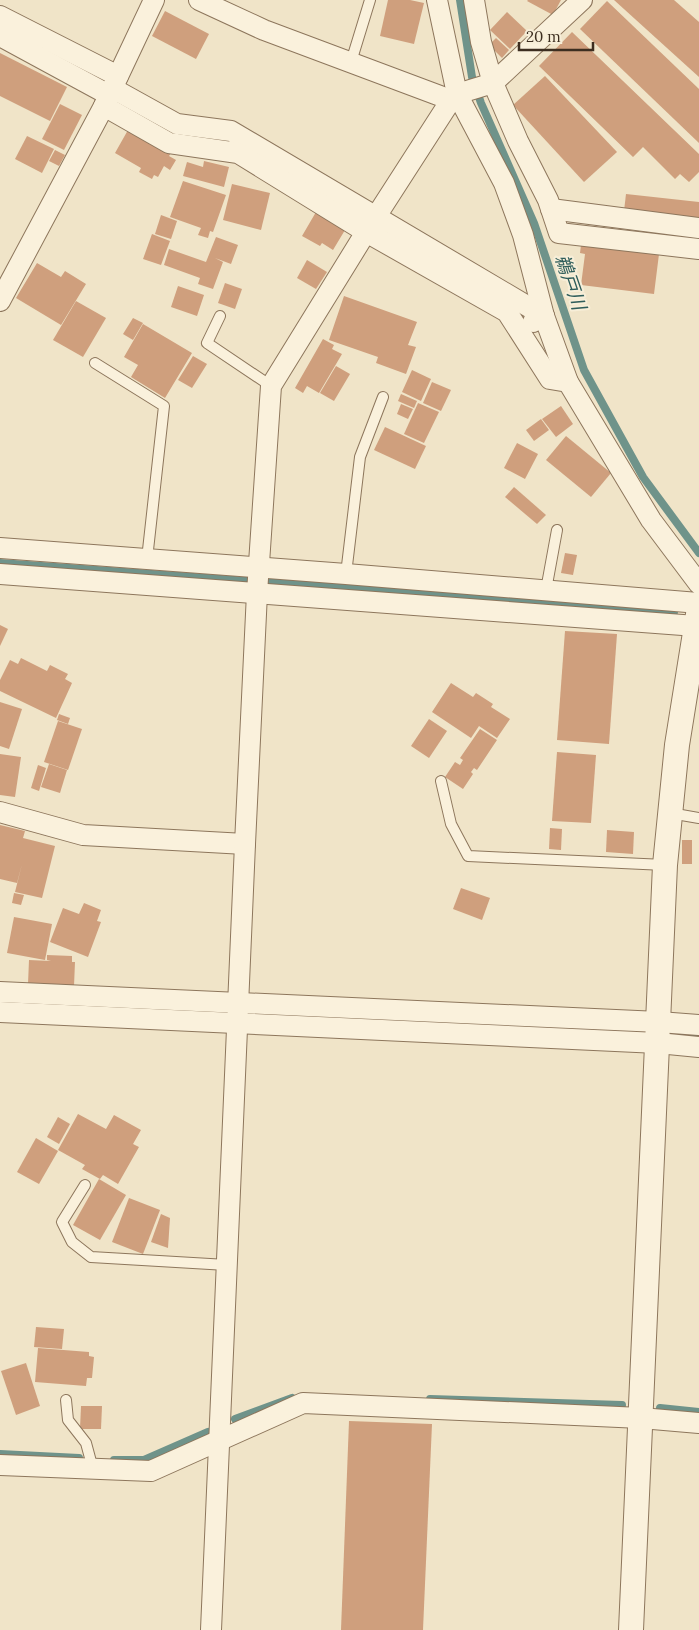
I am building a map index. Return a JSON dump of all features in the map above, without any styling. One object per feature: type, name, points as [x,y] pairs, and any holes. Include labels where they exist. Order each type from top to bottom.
[{"type":"street","points":[[0,301],[111,91],[154,0]]},
{"type":"street","points":[[198,0],[264,30],[351,62],[458,96]]},
{"type":"street","points":[[437,0],[458,96],[504,184],[523,235],[544,316],[568,382],[651,520],[699,584]]},
{"type":"street","points":[[474,0],[490,84],[548,200],[559,233],[699,249]]},
{"type":"street","points":[[211,1630],[244,844],[257,593],[271,386],[371,224],[458,96],[490,84],[582,0]]},
{"type":"street","points":[[0,16],[111,91]]},
{"type":"street","points":[[0,36],[177,124],[231,131],[507,312],[550,379],[568,382]]},
{"type":"street","points":[[551,209],[699,228]]},
{"type":"street","points":[[371,224],[544,316]]},
{"type":"street","points":[[518,330],[544,316]]},
{"type":"street","points":[[0,548],[546,590],[698,614]]},
{"type":"street","points":[[0,574],[257,593],[698,614]]},
{"type":"street","points":[[631,1630],[665,865],[676,745],[698,614]]},
{"type":"street","points":[[0,812],[83,836],[244,844]]},
{"type":"street","points":[[0,992],[238,1004],[658,1032],[699,1047]]},
{"type":"street","points":[[0,1012],[237,1024],[658,1032],[699,1025]]},
{"type":"street","points":[[0,1465],[151,1472],[303,1403],[641,1418],[699,1423]]},
{"type":"lane","points":[[351,62],[370,0]]},
{"type":"lane","points":[[220,316],[207,343],[271,386]]},
{"type":"lane","points":[[95,364],[164,406],[147,559]]},
{"type":"lane","points":[[346,574],[360,457],[383,397]]},
{"type":"lane","points":[[546,590],[557,530]]},
{"type":"lane","points":[[441,781],[451,824],[468,856],[665,865]]},
{"type":"lane","points":[[670,813],[699,818]]},
{"type":"lane","points":[[85,1185],[62,1222],[72,1242],[91,1257],[227,1266]]},
{"type":"lane","points":[[66,1400],[68,1420],[86,1443],[93,1469]]},
{"type":"building","points":[[388,0],[410,0],[424,3],[414,44],[380,36]]},
{"type":"building","points":[[528,0],[561,0],[553,15]]},
{"type":"building","points":[[614,0],[674,0],[699,22],[699,77]]},
{"type":"building","points":[[607,1],[699,89],[699,143],[580,29]]},
{"type":"building","points":[[165,11],[209,34],[196,59],[152,36]]},
{"type":"building","points":[[507,12],[527,31],[510,49],[490,30]]},
{"type":"building","points":[[572,32],[699,154],[699,172],[689,182],[680,174],[675,179],[643,147],[633,157],[539,66]]},
{"type":"building","points":[[496,38],[509,50],[502,58],[489,45]]},
{"type":"building","points":[[0,53],[67,87],[50,121],[0,96]]},
{"type":"building","points":[[545,76],[617,152],[584,182],[513,105]]},
{"type":"building","points":[[60,104],[82,115],[64,150],[42,139]]},
{"type":"building","points":[[128,130],[171,153],[169,156],[176,160],[170,170],[164,166],[158,177],[154,175],[152,179],[139,172],[141,168],[115,153]]},
{"type":"building","points":[[27,136],[54,149],[42,173],[15,159]]},
{"type":"building","points":[[55,150],[65,155],[59,166],[49,161]]},
{"type":"building","points":[[204,161],[229,167],[224,187],[183,176],[187,162],[203,167]]},
{"type":"building","points":[[183,181],[226,195],[213,232],[210,231],[208,238],[198,235],[201,228],[170,217]]},
{"type":"building","points":[[232,184],[270,193],[261,230],[223,220]]},
{"type":"building","points":[[626,194],[699,202],[699,220],[624,211]]},
{"type":"building","points":[[316,212],[345,230],[333,250],[322,243],[320,246],[302,236]]},
{"type":"building","points":[[161,215],[177,221],[171,239],[155,234]]},
{"type":"building","points":[[152,234],[170,241],[161,265],[143,259]]},
{"type":"building","points":[[216,237],[238,245],[231,264],[215,258],[223,262],[213,289],[198,284],[200,278],[164,265],[169,249],[206,262]]},
{"type":"building","points":[[581,245],[659,254],[654,294],[581,285],[585,254],[580,253]]},
{"type":"building","points":[[307,260],[327,272],[316,289],[297,278]]},
{"type":"building","points":[[37,263],[61,277],[65,271],[86,284],[61,325],[16,298]]},
{"type":"building","points":[[225,283],[242,289],[235,309],[218,303]]},
{"type":"building","points":[[178,286],[204,295],[197,316],[171,307]]},
{"type":"building","points":[[344,296],[417,322],[408,345],[416,347],[406,374],[376,363],[378,357],[329,340]]},
{"type":"building","points":[[76,301],[106,318],[83,357],[53,340]]},
{"type":"building","points":[[133,318],[143,323],[133,340],[123,334]]},
{"type":"building","points":[[143,324],[192,353],[165,398],[131,377],[138,365],[124,357]]},
{"type":"building","points":[[323,339],[334,345],[332,349],[342,354],[319,393],[307,386],[303,393],[295,388]]},
{"type":"building","points":[[193,356],[207,364],[192,388],[178,380]]},
{"type":"building","points":[[336,366],[350,374],[334,401],[320,393]]},
{"type":"building","points":[[412,370],[431,379],[421,401],[402,392]]},
{"type":"building","points":[[432,382],[451,390],[441,411],[423,403]]},
{"type":"building","points":[[401,394],[417,401],[414,408],[398,401]]},
{"type":"building","points":[[418,403],[439,412],[424,443],[404,434]]},
{"type":"building","points":[[401,404],[413,409],[408,419],[397,414]]},
{"type":"building","points":[[561,406],[573,424],[556,437],[542,419]]},
{"type":"building","points":[[541,419],[549,430],[534,441],[526,430]]},
{"type":"building","points":[[385,427],[426,446],[415,469],[374,450]]},
{"type":"building","points":[[566,436],[611,473],[591,497],[546,460]]},
{"type":"building","points":[[517,443],[538,454],[525,479],[504,468]]},
{"type":"building","points":[[514,487],[546,515],[537,524],[505,497]]},
{"type":"building","points":[[565,553],[577,555],[573,575],[561,573]]},
{"type":"building","points":[[0,625],[8,629],[0,646]]},
{"type":"building","points":[[565,631],[617,634],[609,744],[557,740]]},
{"type":"building","points":[[21,658],[47,671],[50,665],[68,674],[65,679],[72,683],[56,718],[0,691],[0,680],[10,660],[18,664]]},
{"type":"building","points":[[451,683],[473,697],[476,693],[493,704],[491,707],[510,719],[497,738],[479,726],[471,738],[432,712]]},
{"type":"building","points":[[0,702],[22,709],[9,749],[0,746]]},
{"type":"building","points":[[59,714],[70,718],[68,724],[57,720]]},
{"type":"building","points":[[429,719],[447,731],[429,758],[411,746]]},
{"type":"building","points":[[58,721],[82,729],[68,770],[44,762]]},
{"type":"building","points":[[480,729],[497,740],[477,770],[474,768],[471,772],[473,774],[463,789],[445,777],[455,762],[460,765],[463,760],[460,758]]},
{"type":"building","points":[[557,752],[596,755],[591,823],[552,821]]},
{"type":"building","points":[[0,754],[21,757],[15,797],[0,795]]},
{"type":"building","points":[[49,764],[67,770],[60,793],[41,787]]},
{"type":"building","points":[[38,765],[46,768],[39,791],[31,788]]},
{"type":"building","points":[[0,825],[25,831],[23,838],[55,846],[42,898],[15,892],[22,864],[17,883],[0,879]]},
{"type":"building","points":[[550,828],[562,829],[561,850],[549,849]]},
{"type":"building","points":[[607,830],[634,832],[633,854],[606,852]]},
{"type":"building","points":[[682,840],[692,840],[692,864],[682,864]]},
{"type":"building","points":[[461,888],[490,898],[482,920],[453,909]]},
{"type":"building","points":[[14,893],[24,895],[21,905],[12,903]]},
{"type":"building","points":[[84,903],[101,910],[97,921],[101,922],[88,957],[50,942],[63,908],[79,914]]},
{"type":"building","points":[[14,917],[52,924],[45,960],[7,953]]},
{"type":"building","points":[[47,955],[72,956],[72,962],[75,962],[74,986],[28,984],[29,960],[51,961],[47,960]]},
{"type":"building","points":[[78,1114],[106,1129],[114,1115],[141,1130],[133,1144],[139,1147],[118,1184],[103,1175],[100,1179],[82,1169],[85,1165],[58,1150]]},
{"type":"building","points":[[58,1117],[70,1124],[59,1144],[47,1137]]},
{"type":"building","points":[[36,1138],[58,1151],[39,1184],[17,1172]]},
{"type":"building","points":[[99,1179],[126,1195],[100,1240],[73,1225]]},
{"type":"building","points":[[129,1198],[160,1210],[143,1254],[112,1242]]},
{"type":"building","points":[[161,1214],[170,1218],[168,1248],[151,1242]]},
{"type":"building","points":[[36,1327],[64,1329],[62,1349],[34,1347]]},
{"type":"building","points":[[38,1348],[89,1352],[89,1356],[94,1357],[92,1378],[87,1378],[86,1386],[35,1382]]},
{"type":"building","points":[[26,1363],[40,1406],[16,1415],[1,1371]]},
{"type":"building","points":[[81,1406],[102,1406],[101,1429],[80,1429]]},
{"type":"building","points":[[349,1421],[432,1424],[423,1630],[341,1630]]},
{"type":"waterway","name":"鵜戸川","points":[[460,0],[472,77],[481,103],[534,223],[584,370],[643,477],[699,553]]},
{"type":"waterway","points":[[156,123],[175,135],[181,136]]},
{"type":"waterway","points":[[195,137],[231,142]]},
{"type":"waterway","points":[[0,563],[248,581]]},
{"type":"waterway","points":[[266,582],[674,612]]},
{"type":"waterway","points":[[530,1027],[641,1032]]},
{"type":"waterway","points":[[674,1034],[699,1036]]},
{"type":"waterway","points":[[235,1419],[292,1398]]},
{"type":"waterway","points":[[430,1399],[622,1405]]},
{"type":"waterway","points":[[660,1408],[699,1412]]},
{"type":"waterway","points":[[114,1460],[144,1460],[208,1432]]},
{"type":"waterway","points":[[0,1454],[79,1458]]}]
